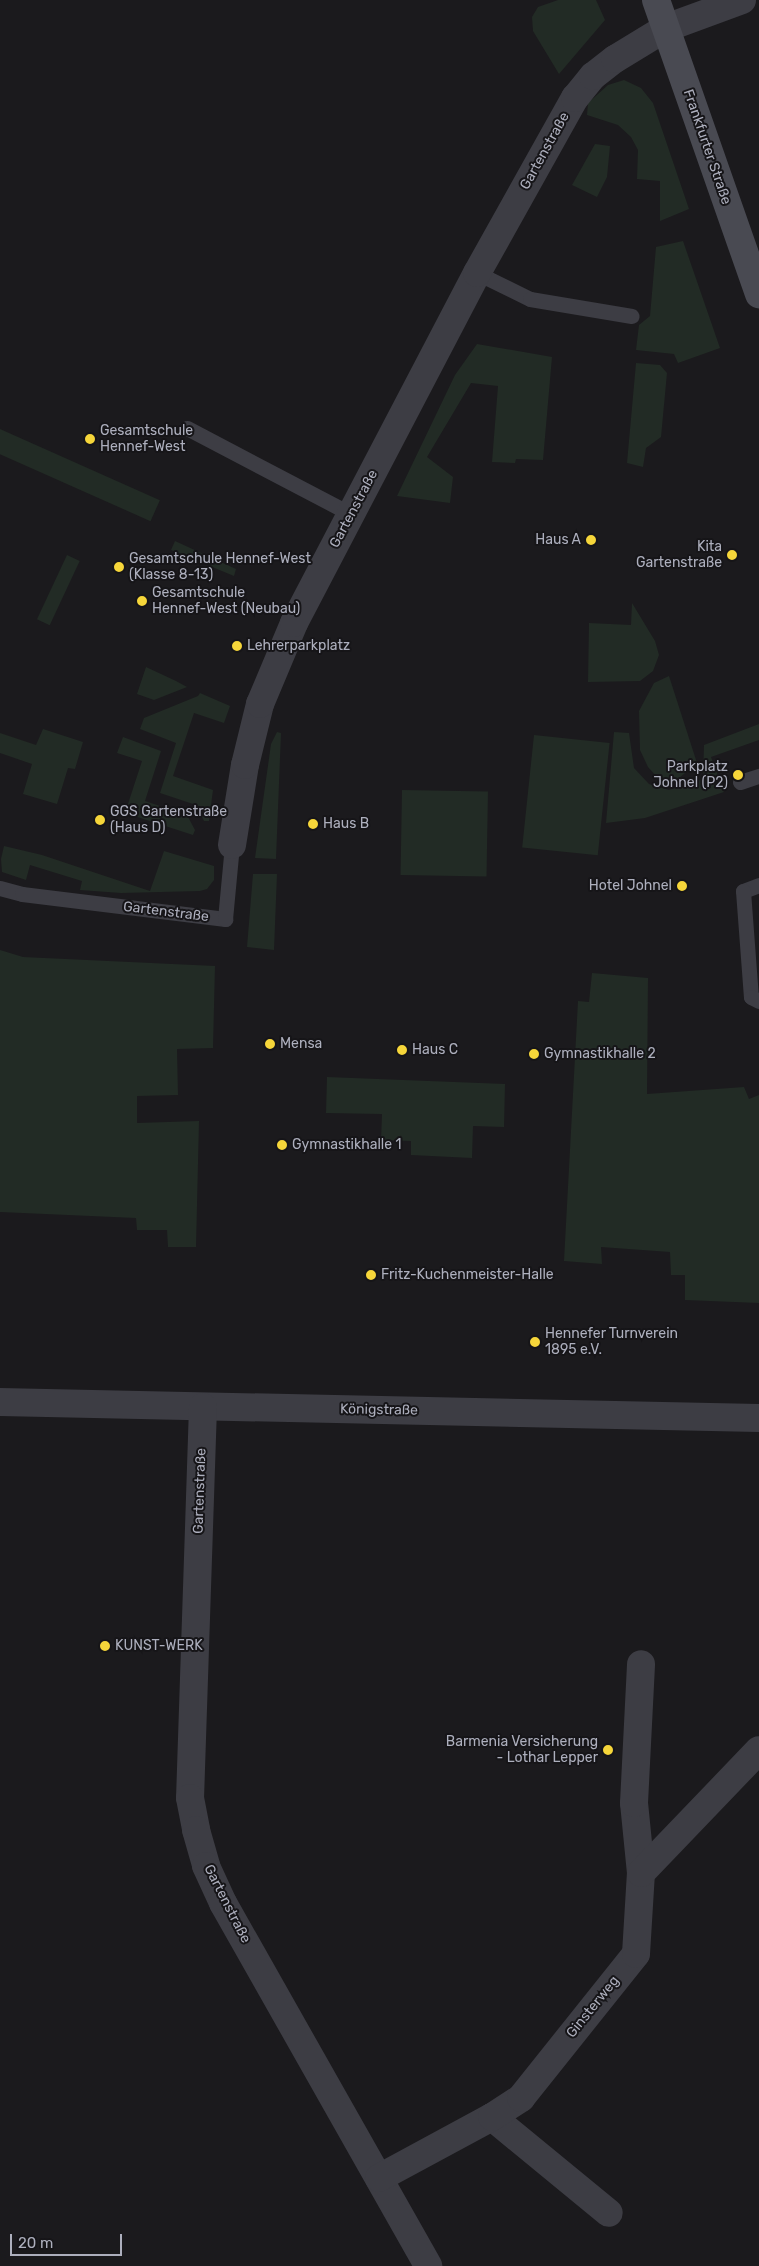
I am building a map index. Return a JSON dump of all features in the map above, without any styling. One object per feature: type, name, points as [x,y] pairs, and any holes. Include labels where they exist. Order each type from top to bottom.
[{"type":"main road","name":"Frankfurter Straße","points":[[656,0],[759,294]]},
{"type":"street","name":"Gartenstraße","points":[[232,845],[244,765],[260,704],[294,623],[477,273],[575,98],[593,76],[615,59],[666,28],[742,0]]},
{"type":"street","name":"Königstraße","points":[[0,1402],[759,1418]]},
{"type":"street","name":"Gartenstraße","points":[[203,1407],[190,1798],[196,1830],[206,1866],[223,1902],[428,2266]]},
{"type":"street","name":"Ginsterweg","points":[[379,2178],[492,2117],[520,2098],[636,1954],[641,1873],[634,1803],[641,1664]]},
{"type":"street","points":[[641,1873],[759,1750]]},
{"type":"street","points":[[492,2117],[609,2213]]},
{"type":"lane","points":[[477,273],[530,299],[632,316]]},
{"type":"lane","points":[[187,428],[351,514]]},
{"type":"lane","points":[[740,782],[759,776]]},
{"type":"lane","name":"Gartenstraße","points":[[0,888],[22,894],[225,919],[232,845]]},
{"type":"lane","points":[[759,885],[743,891],[751,997],[759,1001]]},
{"type":"shaded area","points":[[558,0],[596,0],[605,20],[559,74],[533,31],[532,17],[538,7]]},
{"type":"shaded area","points":[[624,80],[641,88],[653,103],[689,209],[660,221],[660,181],[637,179],[638,150],[631,137],[618,125],[587,115],[588,103],[608,85]]},
{"type":"shaded area","points":[[595,144],[610,146],[607,177],[597,197],[572,185]]},
{"type":"shaded area","points":[[683,241],[720,348],[678,363],[674,354],[636,350],[639,325],[650,316],[656,247]]},
{"type":"shaded area","points":[[477,344],[552,357],[543,460],[516,459],[515,463],[492,462],[498,386],[471,383],[427,457],[453,477],[450,503],[397,496],[455,375]]},
{"type":"shaded area","points":[[636,363],[660,365],[667,373],[661,437],[646,448],[643,467],[627,463]]},
{"type":"shaded area","points":[[0,429],[160,500],[151,521],[0,454]]},
{"type":"shaded area","points":[[175,541],[236,569],[234,576],[171,550]]},
{"type":"shaded area","points":[[67,555],[80,561],[50,625],[37,619]]},
{"type":"shaded area","points":[[632,603],[655,641],[659,655],[653,671],[640,681],[588,682],[589,623],[631,625]]},
{"type":"shaded area","points":[[146,667],[187,687],[154,700],[137,694]]},
{"type":"shaded area","points":[[669,676],[697,763],[679,778],[668,780],[656,776],[648,767],[640,750],[639,711],[654,683]]},
{"type":"shaded area","points":[[200,693],[230,706],[224,723],[194,713],[173,776],[213,790],[209,821],[204,821],[200,813],[202,807],[160,793],[176,743],[140,729],[144,718],[198,696]]},
{"type":"shaded area","points":[[759,724],[759,740],[711,757],[724,792],[645,818],[606,823],[614,732],[629,733],[634,768],[649,784],[669,790],[703,779],[704,745]]},
{"type":"shaded area","points":[[43,729],[83,742],[75,769],[68,768],[57,804],[23,794],[32,764],[0,753],[0,733],[36,745]]},
{"type":"shaded area","points":[[277,732],[281,733],[276,859],[255,858],[271,744]]},
{"type":"shaded area","points":[[534,735],[610,743],[598,855],[522,847]]},
{"type":"shaded area","points":[[123,737],[161,751],[145,801],[187,815],[195,830],[193,835],[125,813],[142,761],[117,753]]},
{"type":"shaded area","points":[[402,790],[488,792],[487,876],[401,875]]},
{"type":"shaded area","points":[[4,846],[42,855],[150,891],[164,851],[214,866],[214,880],[207,889],[200,891],[121,893],[80,890],[82,881],[30,865],[26,880],[2,872],[1,859]]},
{"type":"shaded area","points":[[253,874],[277,874],[274,950],[247,947]]},
{"type":"shaded area","points":[[0,950],[23,957],[215,966],[213,1048],[177,1049],[178,1095],[137,1096],[137,1123],[199,1121],[196,1247],[168,1247],[167,1230],[137,1230],[136,1218],[0,1212]]},
{"type":"shaded area","points":[[592,973],[648,978],[647,1094],[744,1087],[749,1099],[759,1095],[759,1303],[685,1300],[685,1275],[671,1275],[670,1252],[601,1247],[602,1264],[564,1261],[578,1001],[589,1002]]},
{"type":"shaded area","points":[[327,1077],[505,1084],[504,1127],[473,1126],[472,1158],[411,1155],[411,1141],[381,1140],[382,1114],[326,1113]]},
{"type":"place","name":"Gesamtschule Hennef-West","points":[[90,439]]},
{"type":"place","name":"Haus A","points":[[591,540]]},
{"type":"place","name":"Kita Gartenstraße","points":[[732,555]]},
{"type":"place","name":"Gesamtschule Hennef-West (Klasse 8-13)","points":[[119,567]]},
{"type":"place","name":"Gesamtschule Hennef-West (Neubau)","points":[[142,601]]},
{"type":"place","name":"Lehrerparkplatz","points":[[237,646]]},
{"type":"place","name":"Parkplatz Johnel (P2)","points":[[738,775]]},
{"type":"place","name":"GGS Gartenstraße (Haus D)","points":[[100,820]]},
{"type":"place","name":"Haus B","points":[[313,824]]},
{"type":"place","name":"Hotel Johnel","points":[[682,886]]},
{"type":"place","name":"Mensa","points":[[270,1044]]},
{"type":"place","name":"Haus C","points":[[402,1050]]},
{"type":"place","name":"Gymnastikhalle 2","points":[[534,1054]]},
{"type":"place","name":"Gymnastikhalle 1","points":[[282,1145]]},
{"type":"place","name":"Fritz-Kuchenmeister-Halle","points":[[371,1275]]},
{"type":"place","name":"Hennefer Turnverein 1895 e.V.","points":[[535,1342]]},
{"type":"place","name":"KUNST-WERK","points":[[105,1646]]},
{"type":"place","name":"Barmenia Versicherung - Lothar Lepper","points":[[608,1750]]}]
